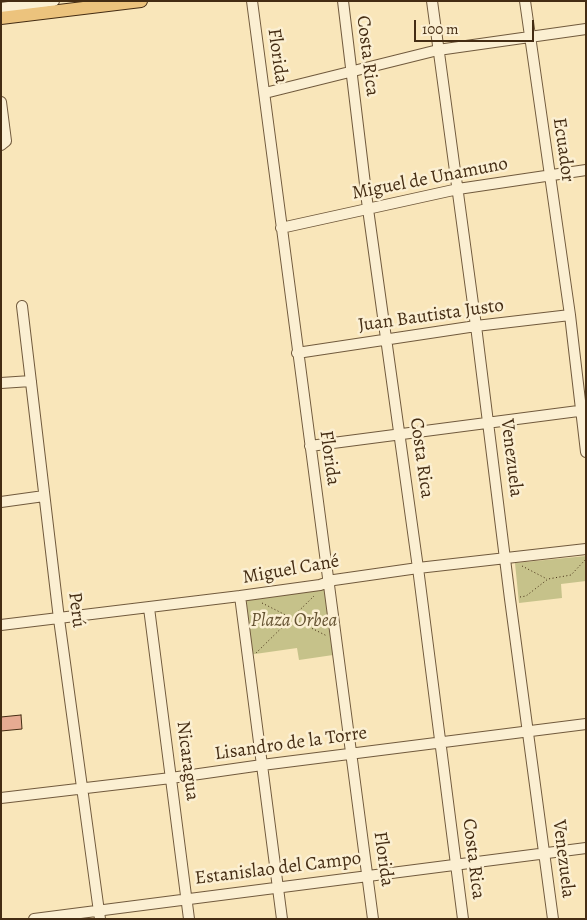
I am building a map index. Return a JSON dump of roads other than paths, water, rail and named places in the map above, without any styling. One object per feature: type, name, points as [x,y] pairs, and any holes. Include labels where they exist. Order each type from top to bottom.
[{"type":"main road","points":[[1,18],[140,1]]},
{"type":"street","points":[[1,8],[54,1]]},
{"type":"street","name":"Florida","points":[[252,1],[373,919]]},
{"type":"street","name":"Costa Rica","points":[[343,1],[368,209],[418,568],[463,919]]},
{"type":"street","name":"Venezuela","points":[[432,1],[553,919]]},
{"type":"street","name":"Ecuador","points":[[526,1],[583,410],[586,452]]},
{"type":"street","points":[[265,93],[438,50],[586,29]]},
{"type":"street","points":[[1,102],[4,143]]},
{"type":"street","name":"Miguel de Unamuno","points":[[281,228],[458,189],[586,170]]},
{"type":"street","name":"Perú","points":[[22,306],[59,619],[99,914]]},
{"type":"street","name":"Juan Bautista Justo","points":[[297,352],[476,326],[570,315]]},
{"type":"street","points":[[1,384],[30,381]]},
{"type":"street","points":[[310,446],[583,410]]},
{"type":"street","points":[[1,502],[44,496]]},
{"type":"street","name":"Miguel Cané","points":[[1,626],[244,596],[418,568],[586,549]]},
{"type":"street","points":[[244,596],[249,661],[282,919]]},
{"type":"street","name":"Nicaragua","points":[[149,608],[189,919]]},
{"type":"street","name":"Lisandro de la Torre","points":[[1,798],[586,724]]},
{"type":"street","name":"Estanislao del Campo","points":[[34,919],[99,914],[186,899],[586,848]]},
{"type":"park label","name":"Plaza Orbea","points":[[294,621]]}]
